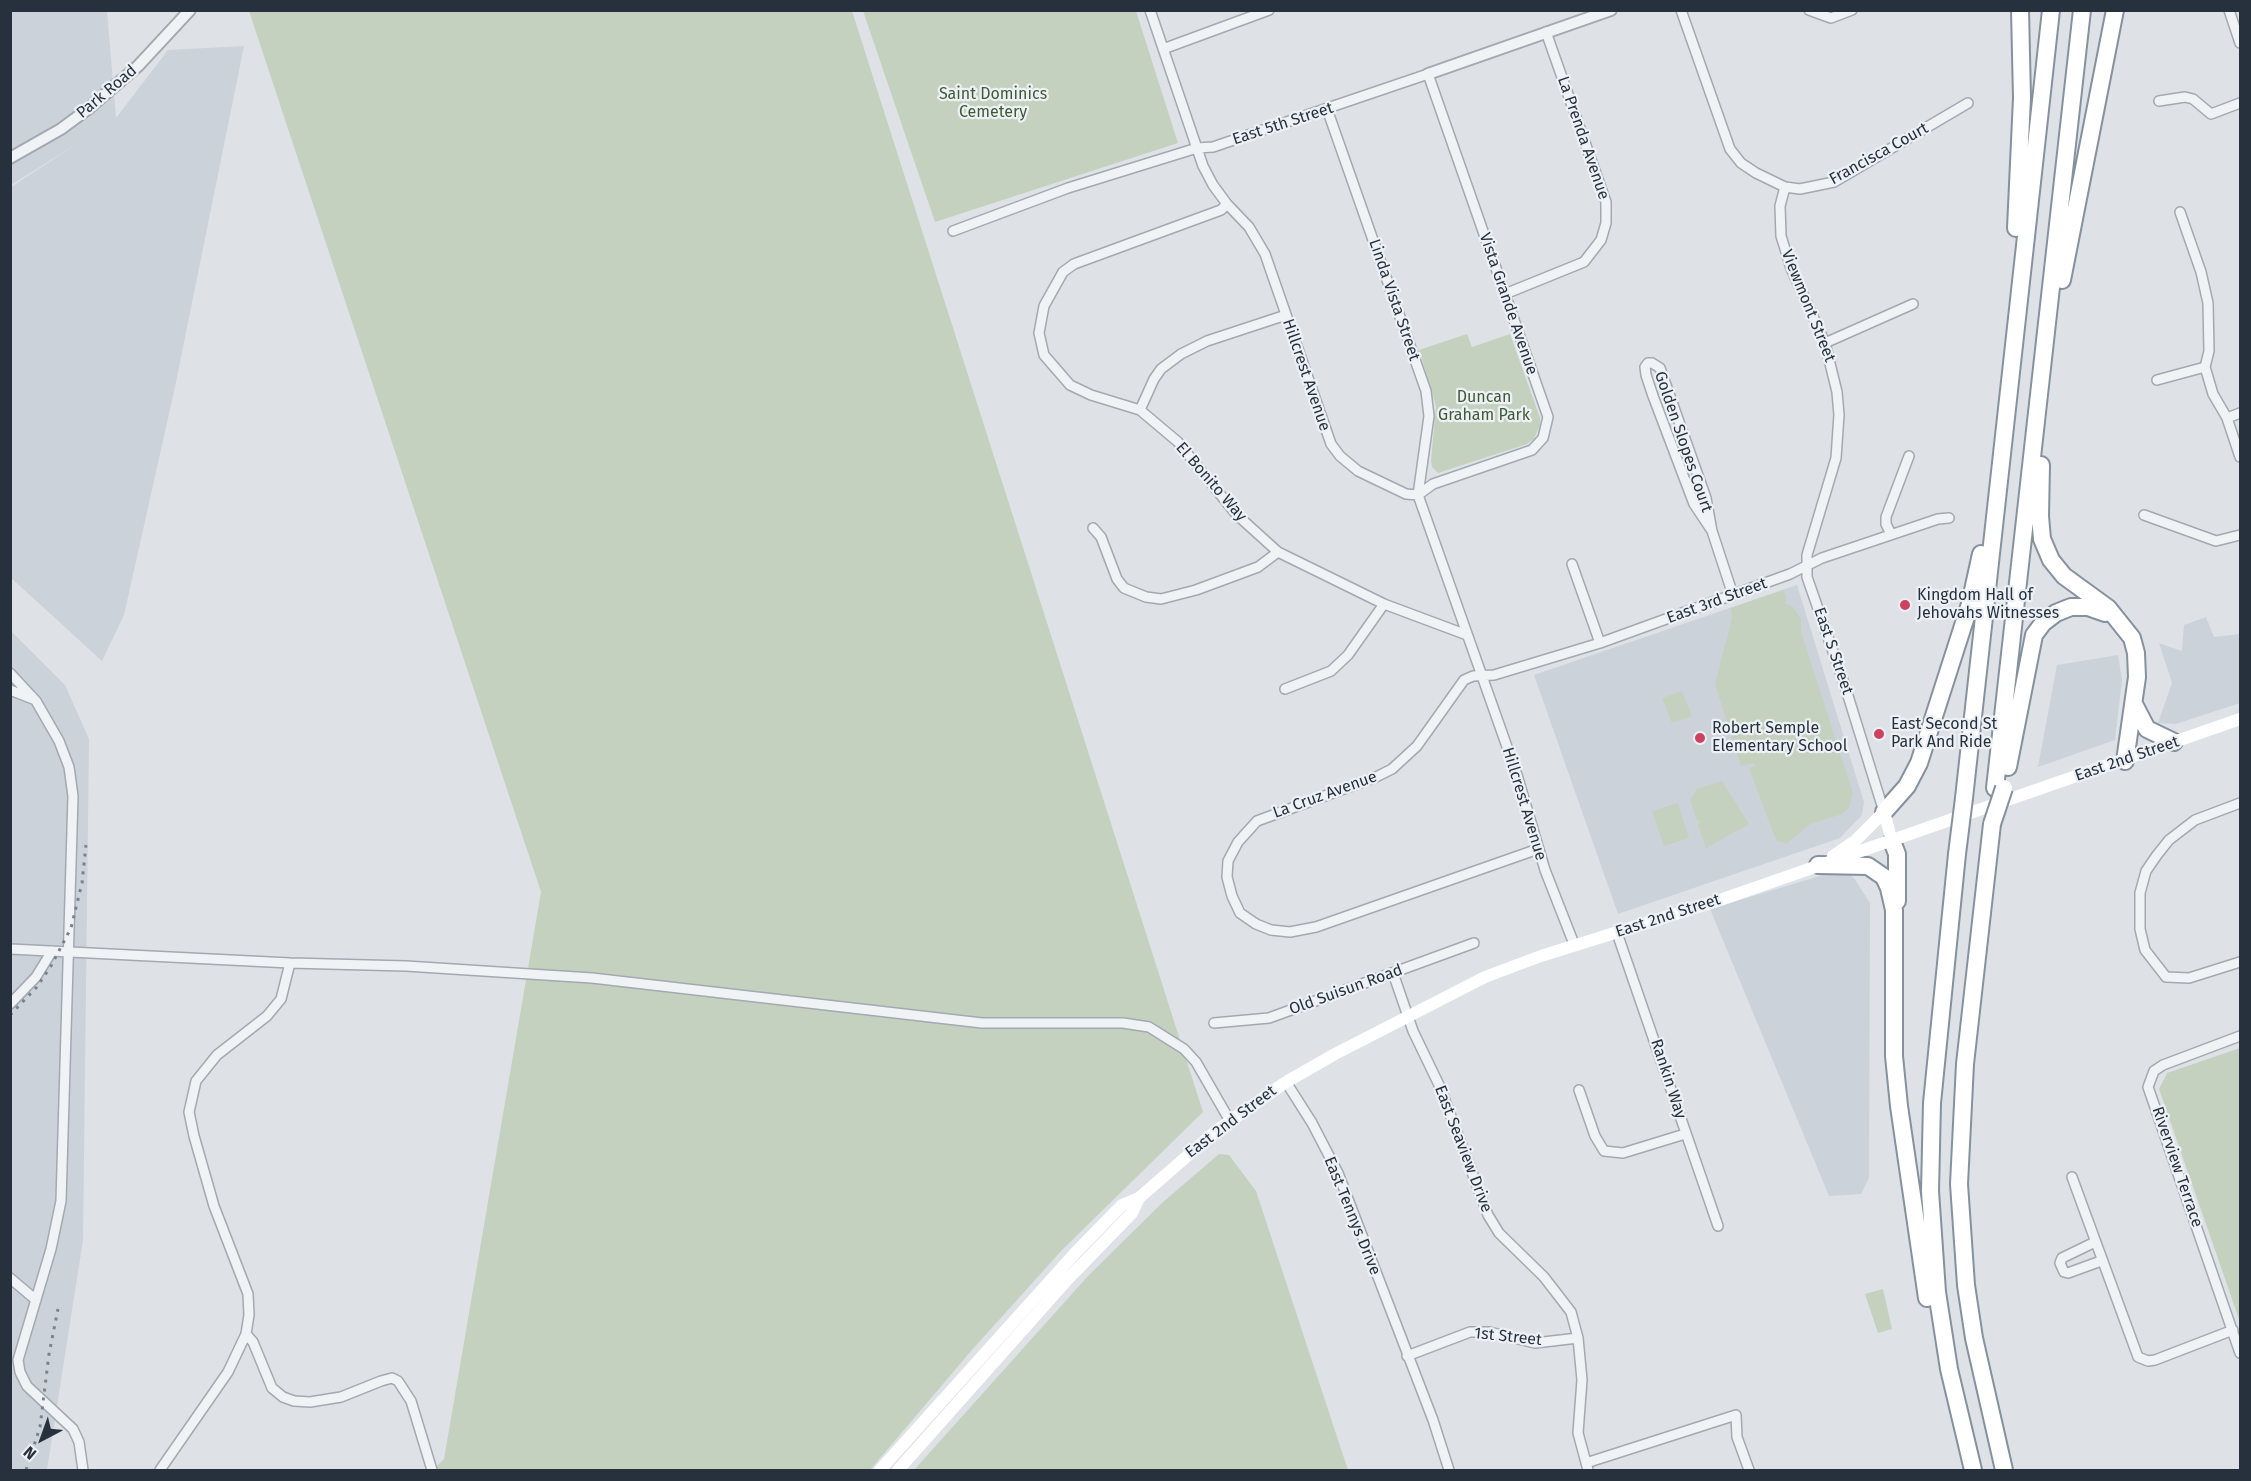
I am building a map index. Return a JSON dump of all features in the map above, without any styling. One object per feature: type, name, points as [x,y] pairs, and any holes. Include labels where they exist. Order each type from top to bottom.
[{"type":"highway","points":[[2012,357],[2011,300],[2022,109],[2020,10]]},
{"type":"highway","points":[[1958,1417],[1937,1292],[1932,1241],[1930,1147],[1939,1020],[2051,10]]},
{"type":"highway","points":[[2000,788],[2082,10]]},
{"type":"highway","points":[[2046,339],[2057,303],[2115,10]]},
{"type":"highway","points":[[2041,384],[2045,417],[2040,516],[2042,539],[2051,560],[2064,576],[2108,608],[2128,630],[2136,653],[2134,703],[2125,761]]},
{"type":"highway","points":[[1884,812],[1907,786],[1919,763],[1970,604],[1985,529],[1999,480]]},
{"type":"highway","points":[[2004,1470],[1974,1338],[1966,1284],[1959,1184],[1965,1064],[1992,824],[2034,635],[2043,623],[2056,613],[2071,607],[2088,607],[2115,616]]},
{"type":"highway","points":[[2134,703],[2147,729],[2175,742]]},
{"type":"highway","points":[[1892,841],[1897,854],[1897,900],[1894,910]]},
{"type":"highway","points":[[1818,866],[1854,864],[1875,869],[1884,877],[1889,888],[1894,910],[1894,1056],[1899,1106],[1928,1303],[1940,1367],[1958,1417],[1973,1470]]},
{"type":"main road","name":"East 2nd Street","points":[[880,1470],[1077,1251],[1122,1205],[1139,1198],[1187,1154],[1230,1120],[1286,1082],[1407,1015],[1485,977],[1575,944],[1617,933],[1892,841],[2241,719]]},
{"type":"main road","name":"East S Street","points":[[1884,812],[1892,841]]},
{"type":"main road","points":[[1818,866],[1856,841],[1884,812]]},
{"type":"main road","name":"East 2nd Street","points":[[898,1470],[1067,1280],[1132,1213],[1139,1198]]},
{"type":"street","name":"Park Road","points":[[10,158],[61,129],[88,109],[138,66],[190,10]]},
{"type":"street","name":"Hillcrest Avenue","points":[[1150,10],[1197,148],[1213,185],[1249,227],[1260,244],[1322,425],[1340,456],[1358,471],[1407,494],[1418,495],[1517,775],[1538,849],[1575,944]]},
{"type":"street","points":[[1163,48],[1269,10]]},
{"type":"street","name":"East 5th Street","points":[[953,231],[1051,194],[1197,148],[1213,147],[1611,10]]},
{"type":"street","points":[[1681,10],[1730,148],[1741,163],[1785,187]]},
{"type":"street","points":[[1809,10],[1831,18],[1852,10]]},
{"type":"street","points":[[2229,10],[2241,43]]},
{"type":"street","name":"La Prenda Avenue","points":[[1505,294],[1584,262],[1602,240],[1606,223],[1606,202],[1546,32]]},
{"type":"street","name":"Vista Grande Avenue","points":[[1418,495],[1433,484],[1532,450],[1543,438],[1548,417],[1428,74]]},
{"type":"street","points":[[2159,101],[2184,97],[2193,99],[2211,114],[2241,103]]},
{"type":"street","name":"Francisca Court","points":[[1785,187],[1800,189],[1834,182],[1968,103]]},
{"type":"street","name":"Linda Vista Street","points":[[1327,109],[1426,391],[1429,416],[1418,495]]},
{"type":"street","name":"Viewmont Street","points":[[1785,187],[1780,206],[1781,236],[1791,268],[1826,344],[1837,392],[1839,435],[1832,478],[1807,555],[1806,565]]},
{"type":"street","name":"El Bonito Way","points":[[1227,204],[1221,210],[1074,264],[1063,273],[1044,306],[1040,333],[1044,355],[1070,385],[1091,395],[1140,410],[1178,442],[1236,514],[1278,552],[1384,604],[1467,635]]},
{"type":"street","points":[[2180,212],[2201,272],[2208,303],[2209,351],[2205,367],[2213,394],[2227,417],[2241,457]]},
{"type":"street","points":[[1826,344],[1913,304]]},
{"type":"street","points":[[1140,410],[1161,369],[1181,354],[1207,341],[1286,315]]},
{"type":"street","name":"Golden Slopes Court","points":[[1712,531],[1694,504],[1646,375],[1645,367],[1648,363],[1660,368],[1706,498],[1712,531],[1732,595]]},
{"type":"street","points":[[2157,380],[2205,367]]},
{"type":"street","points":[[2227,417],[2241,413]]},
{"type":"street","points":[[1891,534],[1886,524],[1886,517],[1909,456]]},
{"type":"street","points":[[2144,515],[2216,540],[2241,536]]},
{"type":"street","name":"East 3rd Street","points":[[1482,675],[1494,675],[1600,643],[1790,574],[1806,565],[1891,534],[1949,518]]},
{"type":"street","points":[[1093,528],[1101,537],[1117,579],[1124,588],[1146,597],[1161,598],[1196,590],[1258,567],[1278,552]]},
{"type":"street","points":[[1572,564],[1600,643]]},
{"type":"street","name":"East S Street","points":[[1806,565],[1807,577],[1845,686],[1884,812]]},
{"type":"street","points":[[1285,689],[1331,671],[1348,655],[1384,604]]},
{"type":"street","points":[[10,674],[36,701],[60,741],[69,767],[73,796],[61,1201],[18,1360],[27,1386],[73,1429],[79,1442],[83,1470]]},
{"type":"street","name":"La Cruz Avenue","points":[[1482,675],[1473,676],[1460,684],[1417,746],[1392,769],[1376,777],[1265,817],[1246,830],[1228,861],[1227,877],[1232,896],[1240,913],[1256,924],[1271,930],[1290,932],[1316,927],[1538,849]]},
{"type":"street","points":[[10,690],[36,701]]},
{"type":"street","points":[[2241,803],[2195,819],[2169,840],[2146,872],[2140,893],[2140,929],[2145,950],[2166,977],[2189,978],[2241,962]]},
{"type":"street","name":"Rankin Way","points":[[1617,933],[1718,1226]]},
{"type":"street","name":"Old Suisun Road","points":[[1214,1023],[1269,1018],[1474,944]]},
{"type":"street","points":[[10,949],[290,963],[406,966],[624,981],[982,1023],[1123,1023],[1149,1027],[1184,1049],[1196,1062],[1230,1120]]},
{"type":"street","points":[[10,1004],[36,977],[52,951]]},
{"type":"street","points":[[160,1470],[228,1372],[246,1334],[249,1315],[248,1294],[214,1206],[189,1112],[196,1081],[217,1055],[267,1016],[282,999],[290,963]]},
{"type":"street","name":"East Seaview Drive","points":[[1393,973],[1407,1015],[1463,1144],[1478,1196],[1499,1233],[1559,1295],[1571,1312],[1578,1338],[1582,1380],[1578,1433],[1587,1467]]},
{"type":"street","name":"Riverview Terrace","points":[[2241,1036],[2163,1065],[2154,1071],[2148,1087],[2241,1353]]},
{"type":"street","name":"East Tennys Drive","points":[[1286,1082],[1312,1123],[1338,1173],[1449,1470]]},
{"type":"street","points":[[1579,1090],[1595,1136],[1604,1151],[1623,1153],[1685,1134]]},
{"type":"street","points":[[2072,1177],[2138,1357],[2148,1361],[2155,1360],[2233,1330]]},
{"type":"street","points":[[2095,1242],[2062,1258],[2061,1263],[2064,1272],[2068,1273],[2101,1261]]},
{"type":"street","points":[[10,1278],[36,1300]]},
{"type":"street","name":"1st Street","points":[[1407,1356],[1470,1332],[1488,1332],[1535,1342],[1578,1338]]},
{"type":"street","points":[[246,1334],[253,1341],[272,1388],[283,1397],[294,1401],[310,1402],[341,1397],[381,1381],[392,1378],[398,1381],[411,1401],[432,1470]]},
{"type":"street","points":[[1587,1467],[1736,1415],[1737,1437],[1749,1470]]},
{"type":"shaded area","points":[[11,11],[107,11],[116,118],[168,50],[244,46],[175,387],[124,615],[102,661],[10,577],[11,187],[80,142],[11,185]]},
{"type":"shaded area","name":"Robert Semple Elementary School","points":[[1797,585],[1864,802],[1862,815],[1840,838],[1618,914],[1534,675]]},
{"type":"shaded area","points":[[2206,617],[2214,637],[2240,634],[2240,703],[2176,724],[2158,723],[2172,683],[2159,643],[2182,651],[2184,625]]},
{"type":"shaded area","points":[[10,630],[65,685],[89,739],[83,1240],[47,1470],[10,1470]]},
{"type":"shaded area","points":[[2118,655],[2122,680],[2115,740],[2038,767],[2057,665]]},
{"type":"shaded area","points":[[1843,869],[1854,878],[1870,903],[1869,1178],[1861,1194],[1829,1196],[1710,909]]},
{"type":"green space","points":[[249,11],[852,11],[1203,1112],[1062,1250],[971,1351],[870,1470],[433,1470],[444,1459],[541,892]]},
{"type":"green space","name":"Saint Dominics Cemetery","points":[[863,11],[1136,11],[1178,143],[935,222]]},
{"type":"green space","name":"Duncan Graham Park","points":[[1467,334],[1472,347],[1510,334],[1540,418],[1540,425],[1534,439],[1527,444],[1438,473],[1432,467],[1431,461],[1436,406],[1419,350]]},
{"type":"green space","points":[[1783,590],[1787,598],[1785,603],[1793,607],[1801,619],[1801,632],[1853,793],[1849,808],[1842,814],[1810,824],[1786,844],[1777,841],[1774,835],[1749,768],[1755,766],[1754,763],[1741,766],[1715,684],[1732,618],[1731,608]]},
{"type":"green space","points":[[1682,691],[1692,716],[1672,723],[1662,698]]},
{"type":"green space","points":[[1722,781],[1749,824],[1706,848],[1698,825],[1700,821],[1697,820],[1690,800],[1697,789]]},
{"type":"green space","points":[[1678,803],[1689,838],[1664,846],[1652,811]]},
{"type":"green space","points":[[2240,1048],[2240,1322],[2159,1089],[2167,1073]]},
{"type":"green space","points":[[1219,1154],[1229,1155],[1256,1191],[1348,1470],[914,1470],[1088,1276],[1163,1202]]},
{"type":"green space","points":[[1883,1289],[1892,1329],[1878,1333],[1865,1294]]},
{"type":"railway","points":[[10,1015],[36,988],[51,966],[71,928],[82,883],[86,845]]},
{"type":"railway","points":[[26,1470],[40,1427],[49,1354],[58,1309]]},
{"type":"place","name":"Kingdom Hall of Jehovahs Witnesses","points":[[1905,605]]},
{"type":"place","name":"East Second St Park And Ride","points":[[1879,734]]},
{"type":"place","name":"Robert Semple Elementary School","points":[[1700,738]]}]
